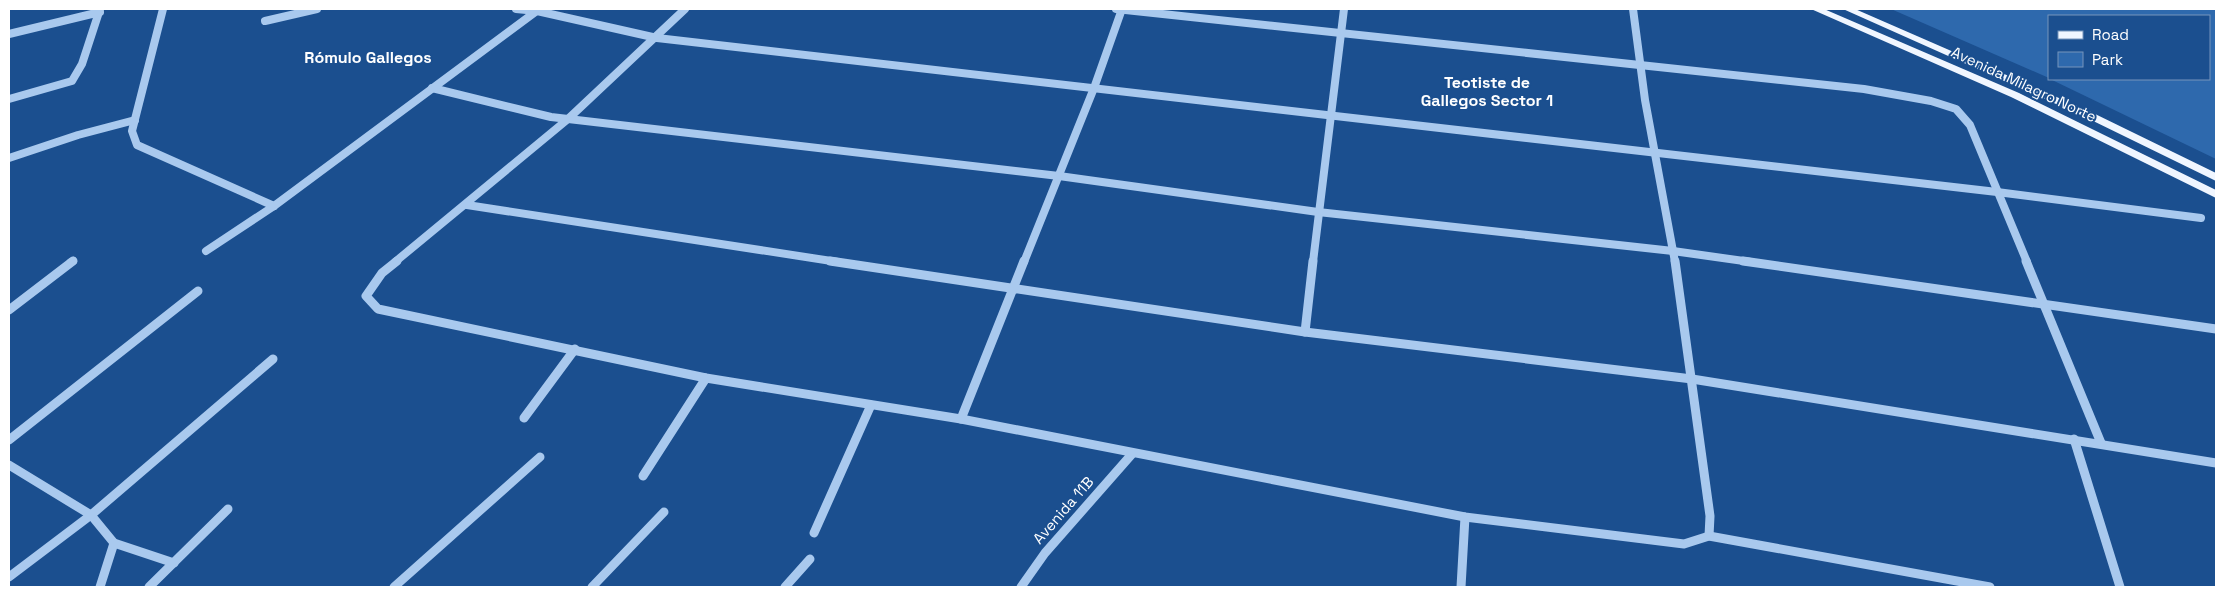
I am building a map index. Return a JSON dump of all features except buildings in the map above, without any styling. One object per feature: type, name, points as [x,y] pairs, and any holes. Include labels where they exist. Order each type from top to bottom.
[{"type":"main road","name":"Avenida Milagro Norte","points":[[1816,9],[2015,95],[2216,194]]},
{"type":"main road","name":"Avenida Milagro Norte","points":[[1848,9],[2087,114],[2216,177]]},
{"type":"street","points":[[163,9],[132,131],[137,145],[274,206]]},
{"type":"street","points":[[265,21],[317,9]]},
{"type":"street","points":[[516,9],[538,10],[657,38],[1998,192],[2201,218]]},
{"type":"street","points":[[686,9],[568,119],[467,205],[382,272],[366,296],[378,309],[706,378],[961,419],[1132,454],[1465,517],[1684,544],[1709,536],[1990,587]]},
{"type":"street","points":[[1116,9],[1864,89],[1931,101],[1956,109],[1970,125],[2042,304],[2101,443]]},
{"type":"street","points":[[961,419],[1012,289],[1060,176],[1122,9]]},
{"type":"street","points":[[1305,332],[1344,9]]},
{"type":"street","points":[[1633,9],[1638,65],[1673,250],[1692,379],[1710,516],[1709,536]]},
{"type":"street","points":[[9,34],[100,10]]},
{"type":"street","points":[[9,99],[72,81],[82,64],[100,10]]},
{"type":"street","points":[[206,250],[274,206],[538,10]]},
{"type":"street","points":[[432,88],[551,117],[1060,176],[1318,212],[1673,250],[2216,329]]},
{"type":"street","points":[[9,158],[78,135],[135,120]]},
{"type":"street","points":[[467,205],[1305,332],[1692,379],[2101,443],[2216,463]]},
{"type":"street","points":[[9,310],[73,261]]},
{"type":"street","points":[[9,440],[198,290]]},
{"type":"street","points":[[524,418],[575,349]]},
{"type":"street","points":[[9,576],[91,515],[273,359]]},
{"type":"street","points":[[643,476],[706,378]]},
{"type":"street","points":[[814,533],[871,405]]},
{"type":"street","points":[[2074,439],[2120,587]]},
{"type":"street","name":"Avenida 11B","points":[[1021,587],[1045,553],[1132,454]]},
{"type":"street","points":[[394,587],[540,457]]},
{"type":"street","points":[[9,465],[91,515],[114,543],[174,563]]},
{"type":"street","points":[[149,587],[228,509]]},
{"type":"street","points":[[592,587],[664,512]]},
{"type":"street","points":[[1460,587],[1465,517]]},
{"type":"street","points":[[100,587],[114,543]]},
{"type":"street","points":[[785,587],[810,558]]},
{"type":"green space","points":[[1891,9],[2216,9],[2216,159],[2052,80],[2210,80],[2210,15],[2048,15],[2048,78]]},
{"type":"district","name":"Rómulo Gallegos","points":[[368,57]]},
{"type":"district","name":"Teotiste de Gallegos Sector 1","points":[[1487,91]]}]
